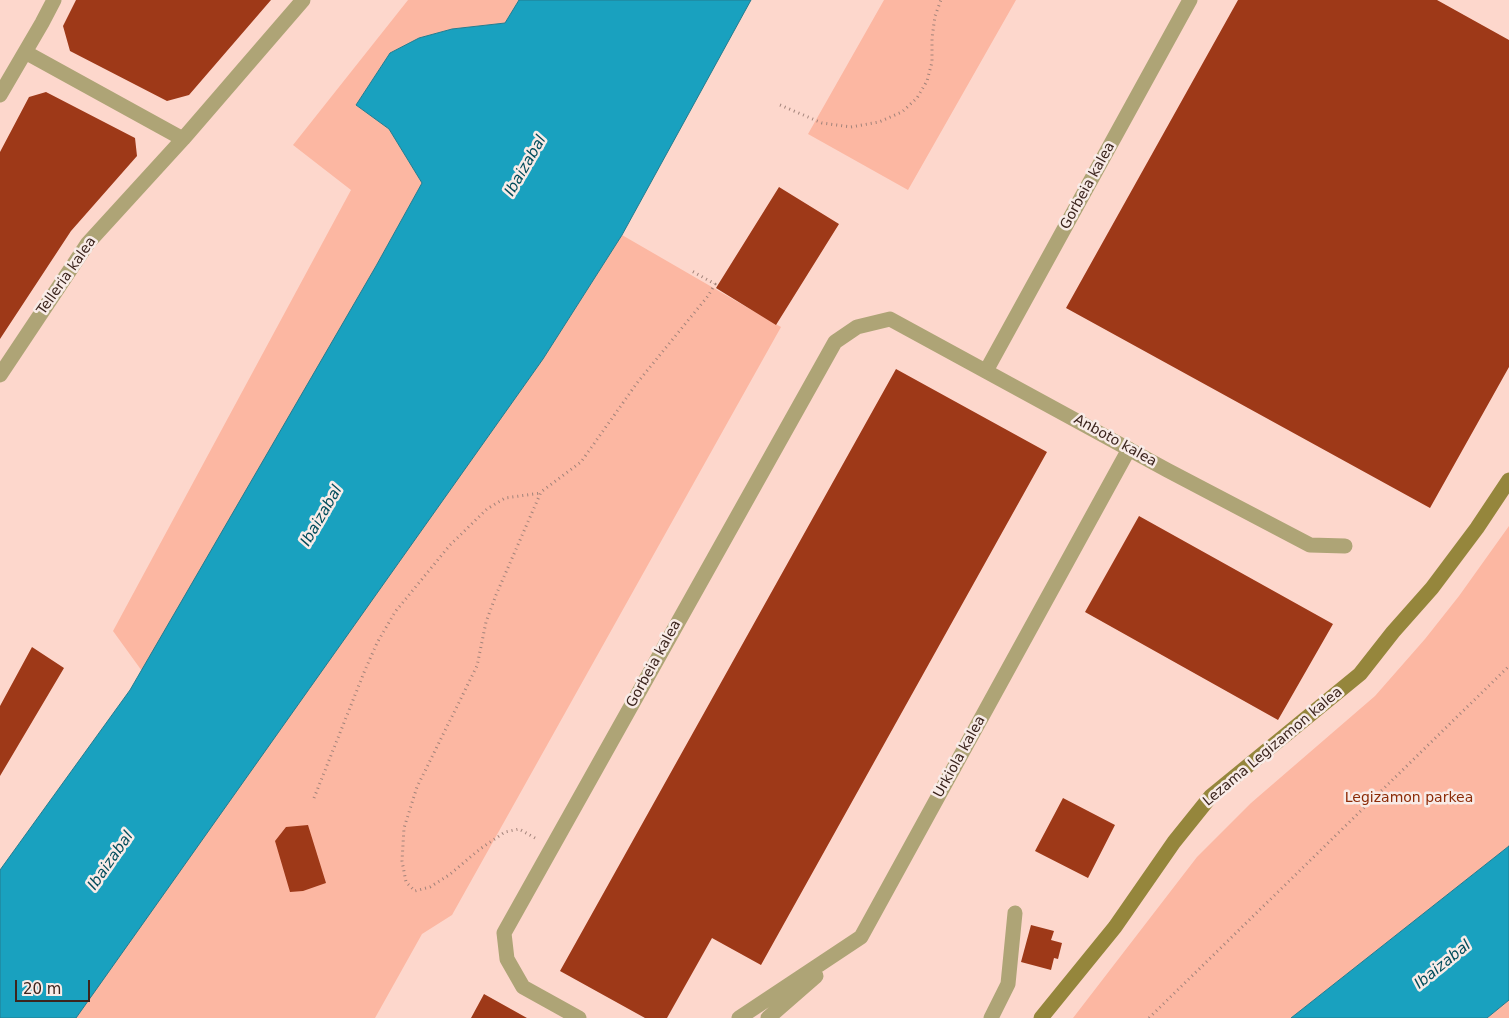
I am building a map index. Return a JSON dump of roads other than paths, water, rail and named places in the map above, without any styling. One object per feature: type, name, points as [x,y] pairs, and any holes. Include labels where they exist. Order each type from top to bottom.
[{"type":"street","points":[[0,95],[54,0]]},
{"type":"street","name":"Telleria kalea","points":[[0,375],[88,243],[183,139],[303,0]]},
{"type":"street","name":"Gorbeia kalea","points":[[986,371],[1190,0]]},
{"type":"street","points":[[25,52],[183,139]]},
{"type":"street","name":"Gorbeia kalea","points":[[579,1018],[523,987],[507,959],[504,933],[835,342],[857,327],[890,319]]},
{"type":"street","name":"Anboto kalea","points":[[890,319],[1310,545],[1345,546]]},
{"type":"street","name":"Urkiola kalea","points":[[739,1018],[861,937],[1129,449]]},
{"type":"street","name":"Lezama Legizamon kalea","points":[[1041,1018],[1115,927],[1174,842],[1211,796],[1360,674],[1432,588],[1477,528],[1509,480]]},
{"type":"street","points":[[991,1018],[1008,984],[1015,913]]},
{"type":"street","points":[[768,1018],[861,937]]},
{"type":"water","name":"Ibaizabal","points":[[519,0],[751,0],[622,235],[543,359],[76,1018],[0,1018],[0,870],[130,690],[376,266],[422,183],[389,129],[356,105],[390,53],[419,38],[452,29],[505,23]]},
{"type":"water","name":"Ibaizabal","points":[[1509,846],[1509,1000],[1487,1018],[1291,1018]]},
{"type":"park label","name":"Legizamon parkea","points":[[1409,798]]}]
